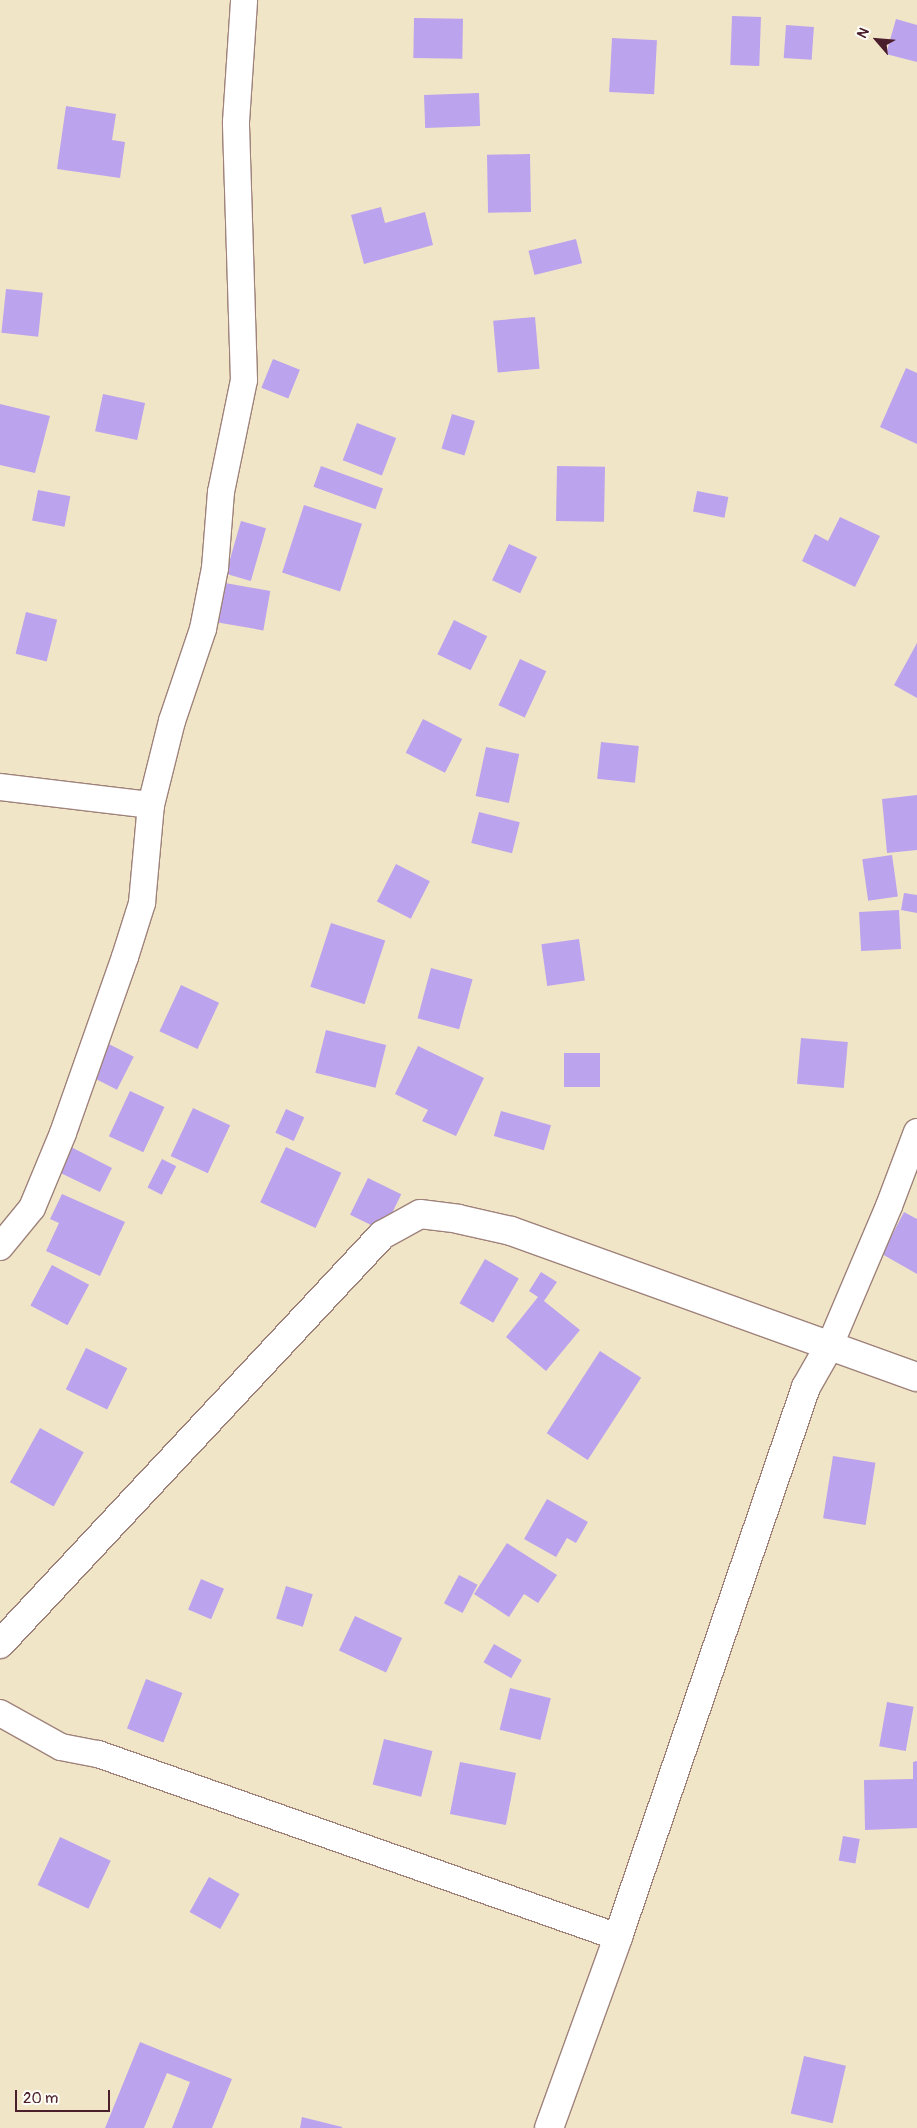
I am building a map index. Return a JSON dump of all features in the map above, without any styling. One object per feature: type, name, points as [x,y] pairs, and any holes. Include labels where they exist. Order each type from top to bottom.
[{"type":"street","points":[[0,1247],[32,1208],[63,1133],[125,957],[142,903],[151,805],[172,721],[203,629],[215,568],[221,492],[244,380],[236,122],[244,0]]},
{"type":"street","points":[[0,787],[151,805]]},
{"type":"street","points":[[549,2128],[618,1937],[806,1388],[830,1345],[889,1206],[917,1132]]},
{"type":"street","points":[[0,1644],[382,1235],[420,1214],[458,1219],[511,1231],[917,1377]]},
{"type":"street","points":[[0,1713],[61,1748],[98,1754],[618,1937]]},
{"type":"building","points":[[732,16],[761,17],[759,66],[730,65]]},
{"type":"building","points":[[414,18],[463,19],[462,59],[413,58]]},
{"type":"building","points":[[896,19],[917,25],[917,62],[886,54]]},
{"type":"building","points":[[786,25],[814,27],[812,60],[784,58]]},
{"type":"building","points":[[612,38],[657,40],[654,94],[609,92]]},
{"type":"building","points":[[479,93],[480,126],[425,128],[424,95]]},
{"type":"building","points":[[66,106],[116,114],[112,140],[125,142],[120,178],[57,169]]},
{"type":"building","points":[[530,154],[531,212],[488,213],[487,155]]},
{"type":"building","points":[[381,207],[385,223],[425,212],[433,245],[364,264],[351,215]]},
{"type":"building","points":[[576,239],[582,263],[535,275],[528,251]]},
{"type":"building","points":[[6,289],[43,293],[38,337],[1,333]]},
{"type":"building","points":[[535,317],[540,369],[498,372],[493,321]]},
{"type":"building","points":[[273,359],[300,370],[288,399],[261,388]]},
{"type":"building","points":[[906,368],[917,373],[917,444],[880,427]]},
{"type":"building","points":[[103,394],[145,403],[137,440],[95,431]]},
{"type":"building","points":[[0,404],[50,416],[35,473],[0,465]]},
{"type":"building","points":[[452,414],[475,421],[464,455],[441,448]]},
{"type":"building","points":[[357,423],[396,438],[382,475],[343,460]]},
{"type":"building","points":[[321,466],[383,489],[375,509],[313,487]]},
{"type":"building","points":[[557,466],[605,467],[604,522],[556,521]]},
{"type":"building","points":[[38,490],[70,496],[64,527],[32,520]]},
{"type":"building","points":[[697,491],[728,497],[724,518],[693,512]]},
{"type":"building","points":[[304,505],[362,524],[340,591],[282,573]]},
{"type":"building","points":[[840,517],[880,536],[855,587],[802,561],[815,534],[828,541]]},
{"type":"building","points":[[241,521],[266,528],[251,581],[226,574]]},
{"type":"building","points":[[509,544],[537,557],[520,593],[492,580]]},
{"type":"building","points":[[225,583],[270,591],[263,630],[218,622]]},
{"type":"building","points":[[26,612],[57,620],[47,661],[16,654]]},
{"type":"building","points":[[454,620],[487,636],[471,670],[437,654]]},
{"type":"building","points":[[917,643],[917,698],[894,685]]},
{"type":"building","points":[[520,659],[546,671],[525,717],[498,705]]},
{"type":"building","points":[[423,719],[462,739],[445,773],[406,753]]},
{"type":"building","points":[[601,742],[639,746],[635,783],[597,779]]},
{"type":"building","points":[[486,747],[519,754],[509,803],[476,796]]},
{"type":"building","points":[[917,795],[917,850],[887,853],[882,799]]},
{"type":"building","points":[[479,812],[520,822],[512,853],[471,843]]},
{"type":"building","points":[[892,855],[898,897],[868,901],[862,859]]},
{"type":"building","points":[[396,864],[430,881],[411,919],[377,901]]},
{"type":"building","points":[[904,893],[917,895],[917,913],[901,910]]},
{"type":"building","points":[[899,910],[901,949],[861,951],[859,912]]},
{"type":"building","points":[[331,923],[385,941],[365,1004],[310,987]]},
{"type":"building","points":[[579,939],[585,981],[547,986],[541,944]]},
{"type":"building","points":[[431,968],[473,979],[459,1029],[418,1018]]},
{"type":"building","points":[[181,985],[219,1003],[198,1049],[159,1031]]},
{"type":"building","points":[[326,1030],[386,1045],[376,1088],[315,1073]]},
{"type":"building","points":[[801,1038],[848,1042],[844,1088],[797,1084]]},
{"type":"building","points":[[99,1039],[134,1057],[117,1090],[82,1072]]},
{"type":"building","points":[[418,1046],[484,1078],[456,1136],[422,1121],[428,1110],[395,1094]]},
{"type":"building","points":[[564,1053],[600,1053],[600,1087],[564,1087]]},
{"type":"building","points":[[130,1091],[164,1107],[143,1152],[109,1136]]},
{"type":"building","points":[[193,1108],[230,1125],[208,1173],[171,1156]]},
{"type":"building","points":[[286,1109],[304,1117],[294,1141],[275,1133]]},
{"type":"building","points":[[501,1111],[551,1125],[544,1150],[494,1136]]},
{"type":"building","points":[[67,1123],[80,1129],[71,1147],[112,1168],[100,1192],[46,1166]]},
{"type":"building","points":[[286,1147],[341,1173],[316,1228],[260,1202]]},
{"type":"building","points":[[162,1159],[176,1166],[162,1195],[147,1188]]},
{"type":"building","points":[[368,1178],[401,1194],[383,1231],[350,1215]]},
{"type":"building","points":[[62,1194],[125,1222],[100,1276],[46,1251],[59,1223],[50,1219]]},
{"type":"building","points":[[904,1212],[917,1219],[917,1274],[882,1254]]},
{"type":"building","points":[[485,1259],[519,1278],[493,1323],[460,1303]]},
{"type":"building","points":[[52,1265],[89,1285],[67,1325],[30,1306]]},
{"type":"building","points":[[541,1272],[557,1282],[544,1301],[580,1330],[546,1371],[506,1337],[538,1297],[529,1291]]},
{"type":"building","points":[[86,1348],[127,1368],[107,1410],[66,1389]]},
{"type":"building","points":[[600,1351],[641,1378],[588,1460],[547,1433]]},
{"type":"building","points":[[40,1428],[84,1452],[54,1506],[10,1482]]},
{"type":"building","points":[[833,1456],[875,1463],[866,1525],[823,1518]]},
{"type":"building","points":[[547,1499],[588,1522],[576,1543],[567,1538],[556,1557],[524,1539]]},
{"type":"building","points":[[507,1543],[557,1575],[538,1603],[524,1594],[509,1617],[474,1594]]},
{"type":"building","points":[[459,1575],[478,1585],[463,1613],[444,1603]]},
{"type":"building","points":[[201,1579],[224,1589],[211,1619],[188,1609]]},
{"type":"building","points":[[286,1586],[313,1594],[303,1627],[276,1619]]},
{"type":"building","points":[[355,1616],[402,1638],[386,1672],[339,1650]]},
{"type":"building","points":[[494,1644],[522,1660],[511,1678],[483,1662]]},
{"type":"building","points":[[146,1679],[182,1693],[163,1742],[127,1728]]},
{"type":"building","points":[[510,1688],[551,1698],[540,1740],[500,1730]]},
{"type":"building","points":[[887,1702],[914,1707],[906,1751],[879,1746]]},
{"type":"building","points":[[384,1739],[433,1751],[421,1797],[373,1785]]},
{"type":"building","points":[[917,1761],[917,1828],[865,1830],[864,1780],[913,1779],[913,1762]]},
{"type":"building","points":[[460,1762],[516,1773],[506,1825],[450,1814]]},
{"type":"building","points":[[843,1836],[860,1839],[855,1864],[839,1861]]},
{"type":"building","points":[[60,1837],[111,1861],[88,1909],[38,1885]]},
{"type":"building","points":[[209,1877],[240,1894],[220,1929],[190,1912]]},
{"type":"building","points":[[140,2042],[232,2079],[212,2128],[172,2128],[190,2082],[167,2073],[144,2128],[105,2128]]},
{"type":"building","points":[[804,2056],[846,2066],[833,2123],[791,2113]]},
{"type":"building","points":[[302,2117],[342,2127],[342,2128],[300,2128]]}]
